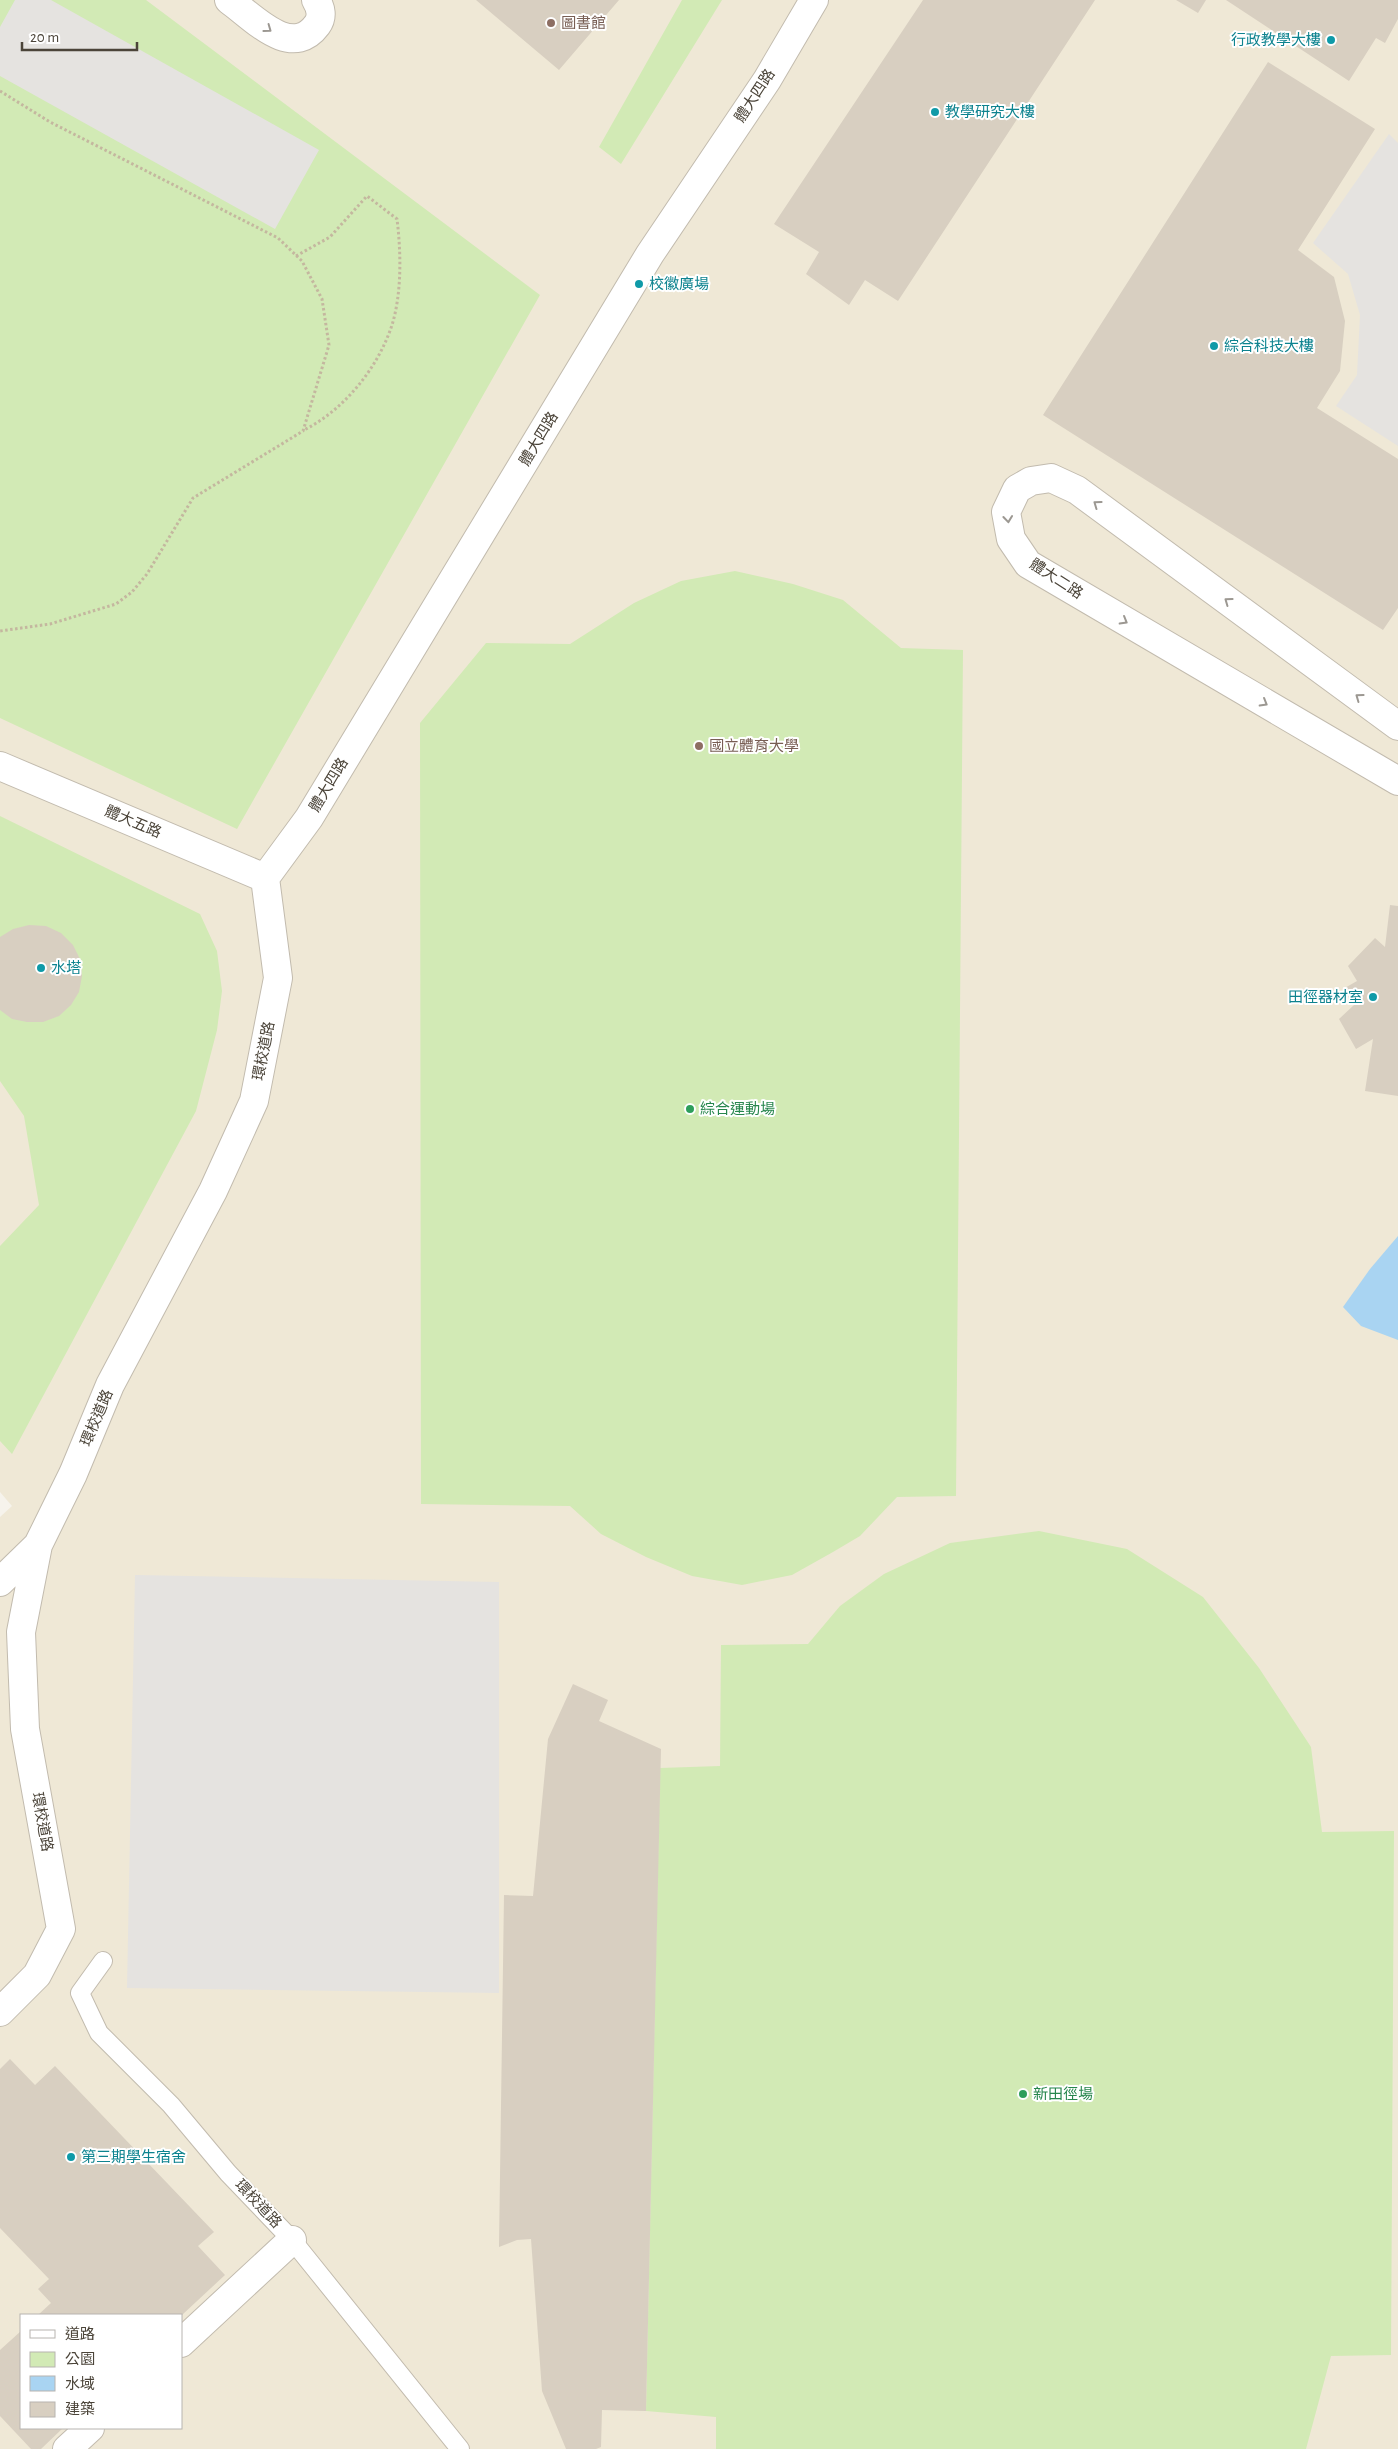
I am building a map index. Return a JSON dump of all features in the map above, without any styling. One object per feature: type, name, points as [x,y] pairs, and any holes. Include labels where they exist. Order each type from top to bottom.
[{"type":"street","points":[[229,0],[279,36],[290,40],[312,32],[319,22],[321,8],[316,0]]},
{"type":"street","name":"體大四路","points":[[265,878],[309,818],[650,254],[767,80],[814,0]]},
{"type":"street","name":"體大二路","points":[[1398,726],[1077,490],[1051,478],[1031,481],[1017,489],[1006,512],[1011,539],[1028,564],[1398,781]]},
{"type":"street","name":"體大五路","points":[[0,766],[265,878]]},
{"type":"street","name":"環校道路","points":[[0,2012],[37,1975],[61,1929],[26,1730],[21,1632],[38,1545],[73,1474],[110,1385],[213,1191],[254,1101],[278,978],[265,878]]},
{"type":"street","points":[[0,1582],[38,1545]]},
{"type":"street","points":[[182,2342],[292,2240]]},
{"type":"street","points":[[67,2449],[89,2429]]},
{"type":"lane","name":"環校道路","points":[[103,1961],[80,1993],[99,2033],[171,2105],[228,2172],[292,2240],[460,2449]]},
{"type":"path","points":[[0,91],[50,122],[278,238],[302,261],[322,299],[329,346],[302,431]]},
{"type":"path","points":[[0,631],[50,624],[116,604],[132,592],[148,574],[193,498],[302,431],[319,423],[353,391],[380,351],[392,324],[398,292],[400,240],[397,219],[367,196],[330,237],[296,256]]},
{"type":"shaded area","name":"國立體育大學","points":[[0,0],[1398,0],[1398,2449],[0,2449],[0,1517],[12,1506],[0,1492]]},
{"type":"shaded area","points":[[15,0],[51,0],[319,150],[275,229],[0,76],[0,27]]},
{"type":"shaded area","points":[[1389,134],[1398,143],[1398,446],[1336,406],[1357,375],[1360,315],[1348,274],[1313,243]]},
{"type":"shaded area","points":[[135,1575],[499,1582],[499,1993],[127,1988]]},
{"type":"green space","points":[[0,0],[146,0],[540,295],[237,829],[0,718]]},
{"type":"green space","points":[[682,0],[722,0],[621,164],[599,147]]},
{"type":"green space","name":"綜合運動場","points":[[735,571],[793,584],[843,600],[901,648],[963,650],[956,1496],[897,1497],[860,1536],[833,1552],[792,1575],[742,1585],[692,1576],[646,1557],[601,1534],[570,1506],[421,1504],[420,723],[486,643],[570,644],[634,603],[681,581]]},
{"type":"green space","points":[[0,816],[200,914],[217,951],[222,991],[217,1030],[196,1111],[12,1454],[0,1441],[0,1246],[39,1205],[24,1116],[0,1081]]},
{"type":"green space","name":"新田徑場","points":[[1039,1531],[1127,1549],[1203,1597],[1259,1668],[1311,1747],[1322,1832],[1394,1831],[1391,2355],[1331,2356],[1306,2449],[716,2449],[716,2417],[646,2411],[660,1768],[720,1766],[721,1645],[808,1644],[840,1606],[884,1574],[950,1543]]},
{"type":"water","points":[[1398,1236],[1398,1340],[1361,1326],[1343,1307],[1370,1269]]},
{"type":"building","name":"圖書館","points":[[476,0],[619,0],[559,70]]},
{"type":"building","name":"教學研究大樓","points":[[923,0],[1095,0],[898,301],[865,280],[849,305],[806,274],[819,252],[774,224]]},
{"type":"building","name":"行政教學大樓","points":[[1176,0],[1206,0],[1198,13]]},
{"type":"building","name":"行政教學大樓","points":[[1226,0],[1398,0],[1398,19],[1385,43],[1376,38],[1349,81]]},
{"type":"building","name":"綜合科技大樓","points":[[1268,62],[1375,129],[1298,250],[1334,277],[1345,321],[1340,371],[1317,408],[1398,459],[1398,608],[1383,630],[1043,415]]},
{"type":"building","name":"田徑器材室","points":[[1390,905],[1398,906],[1398,1096],[1365,1091],[1373,1039],[1356,1049],[1339,1019],[1354,1005],[1343,989],[1357,981],[1348,966],[1375,938],[1385,947]]},
{"type":"building","name":"水塔","points":[[29,925],[46,926],[61,933],[73,945],[80,959],[82,976],[79,992],[71,1005],[59,1016],[43,1022],[27,1022],[12,1019],[0,1010],[0,937],[13,929]]},
{"type":"building","points":[[573,1684],[608,1700],[599,1721],[661,1749],[646,2411],[602,2410],[601,2447],[596,2449],[566,2449],[542,2391],[531,2239],[517,2240],[499,2247],[504,1895],[533,1896],[548,1739]]},
{"type":"building","name":"第三期學生宿舍","points":[[10,2059],[35,2085],[55,2066],[214,2232],[198,2246],[225,2275],[182,2315],[39,2314],[51,2303],[38,2289],[49,2279],[0,2228],[0,2069]]},
{"type":"building","points":[[20,2332],[20,2429],[62,2429],[41,2449],[31,2449],[0,2416],[0,2350]]},
{"type":"place","name":"圖書館","points":[[551,23]]},
{"type":"place","name":"行政教學大樓","points":[[1331,40]]},
{"type":"place","name":"教學研究大樓","points":[[935,112]]},
{"type":"place","name":"校徽廣場","points":[[639,284]]},
{"type":"place","name":"綜合科技大樓","points":[[1214,346]]},
{"type":"place","name":"國立體育大學","points":[[699,746]]},
{"type":"place","name":"水塔","points":[[41,968]]},
{"type":"place","name":"田徑器材室","points":[[1373,997]]},
{"type":"place","name":"綜合運動場","points":[[690,1109]]},
{"type":"place","name":"新田徑場","points":[[1023,2094]]},
{"type":"place","name":"第三期學生宿舍","points":[[71,2157]]}]
